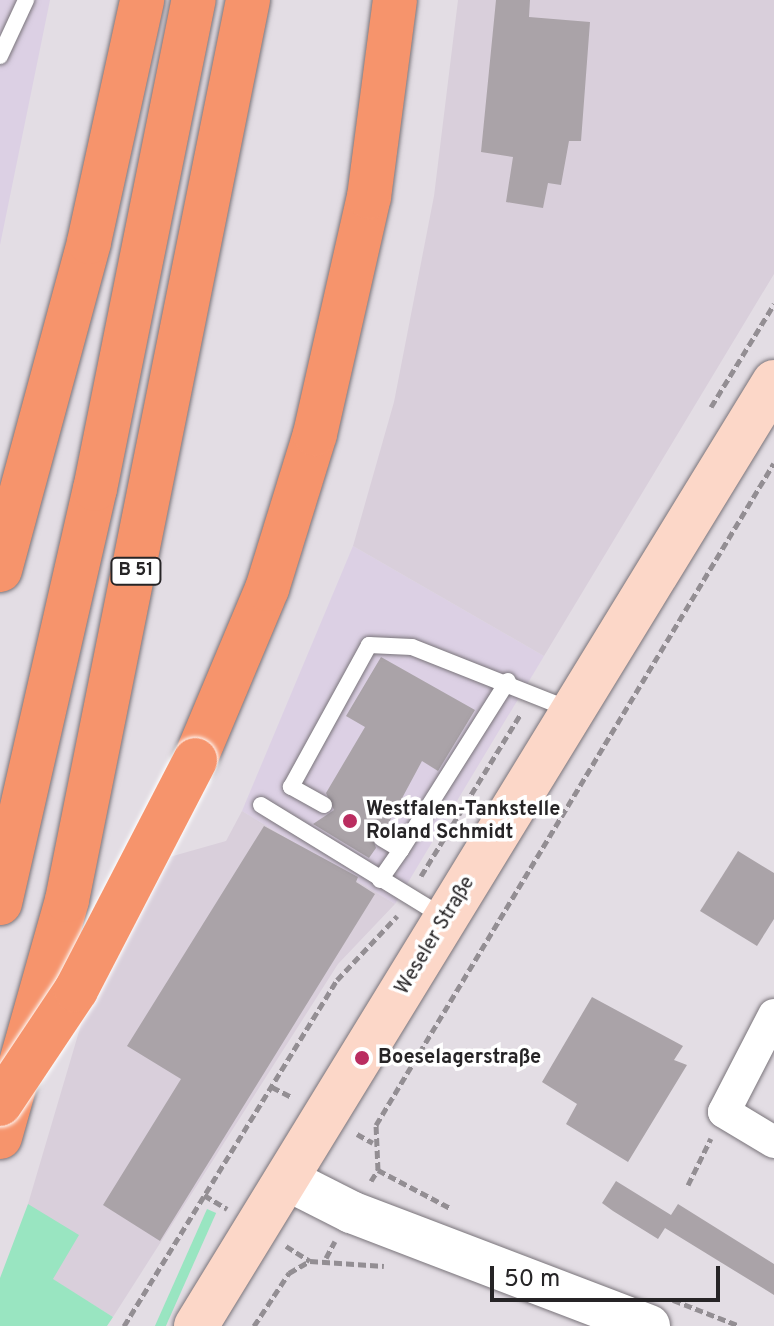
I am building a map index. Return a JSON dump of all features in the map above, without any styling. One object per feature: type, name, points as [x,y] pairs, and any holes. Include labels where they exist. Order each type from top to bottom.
[{"type":"highway","points":[[0,570],[89,242],[142,0]]},
{"type":"highway","name":"B 51","points":[[0,903],[95,489],[194,0]]},
{"type":"highway","name":"B 51","points":[[0,1137],[67,900],[248,0]]},
{"type":"highway","points":[[0,1104],[76,990],[195,760],[267,589],[315,434],[369,197],[395,0]]},
{"type":"main road","name":"Weseler Straße","points":[[196,1326],[576,712],[774,382]]},
{"type":"street","points":[[774,1015],[724,1112],[774,1142]]},
{"type":"street","points":[[286,1179],[351,1212],[649,1326]]},
{"type":"lane","points":[[0,56],[26,0]]},
{"type":"lane","points":[[324,805],[291,787],[369,645],[412,647],[537,691],[576,712]]},
{"type":"lane","points":[[380,880],[508,681]]},
{"type":"lane","points":[[261,805],[446,918]]},
{"type":"lane","points":[[381,838],[401,850]]},
{"type":"path","points":[[254,1326],[289,1273],[326,1258],[378,1170],[376,1125],[774,463]]},
{"type":"path","points":[[124,1326],[345,967],[409,898],[537,691]]},
{"type":"path","points":[[688,1185],[724,1112]]},
{"type":"shaded area","points":[[0,0],[50,0],[0,245]]},
{"type":"shaded area","points":[[458,0],[774,0],[774,274],[544,656],[353,546],[394,402],[434,196]]},
{"type":"shaded area","points":[[353,546],[544,656],[395,904],[242,811]]},
{"type":"shaded area","points":[[242,811],[395,904],[338,964],[113,1317],[52,1279],[28,1204],[127,869],[226,841]]},
{"type":"green space","points":[[28,1204],[79,1235],[53,1279],[113,1317],[107,1326],[0,1326],[0,1278]]},
{"type":"green space","points":[[207,1209],[216,1213],[166,1326],[155,1326]]},
{"type":"building","points":[[496,0],[530,0],[529,17],[590,22],[581,141],[569,141],[561,185],[548,183],[543,208],[506,202],[513,157],[481,152]]},
{"type":"building","points":[[381,657],[475,710],[438,771],[422,761],[386,828],[371,833],[376,848],[369,858],[313,824],[334,810],[326,793],[365,727],[346,716]]},
{"type":"building","points":[[264,826],[358,877],[356,882],[375,894],[160,1241],[103,1205],[181,1079],[127,1046]]},
{"type":"building","points":[[738,851],[774,873],[774,919],[757,946],[700,911]]},
{"type":"building","points":[[592,997],[683,1046],[674,1060],[687,1065],[628,1162],[566,1124],[577,1104],[542,1082]]},
{"type":"building","points":[[616,1181],[671,1215],[678,1204],[774,1264],[774,1295],[665,1228],[658,1239],[613,1211],[602,1203]]},
{"type":"place","name":"Westfalen-Tankstelle Roland Schmidt","points":[[350,821]]},
{"type":"place","name":"Boeselagerstraße","points":[[362,1058]]}]
